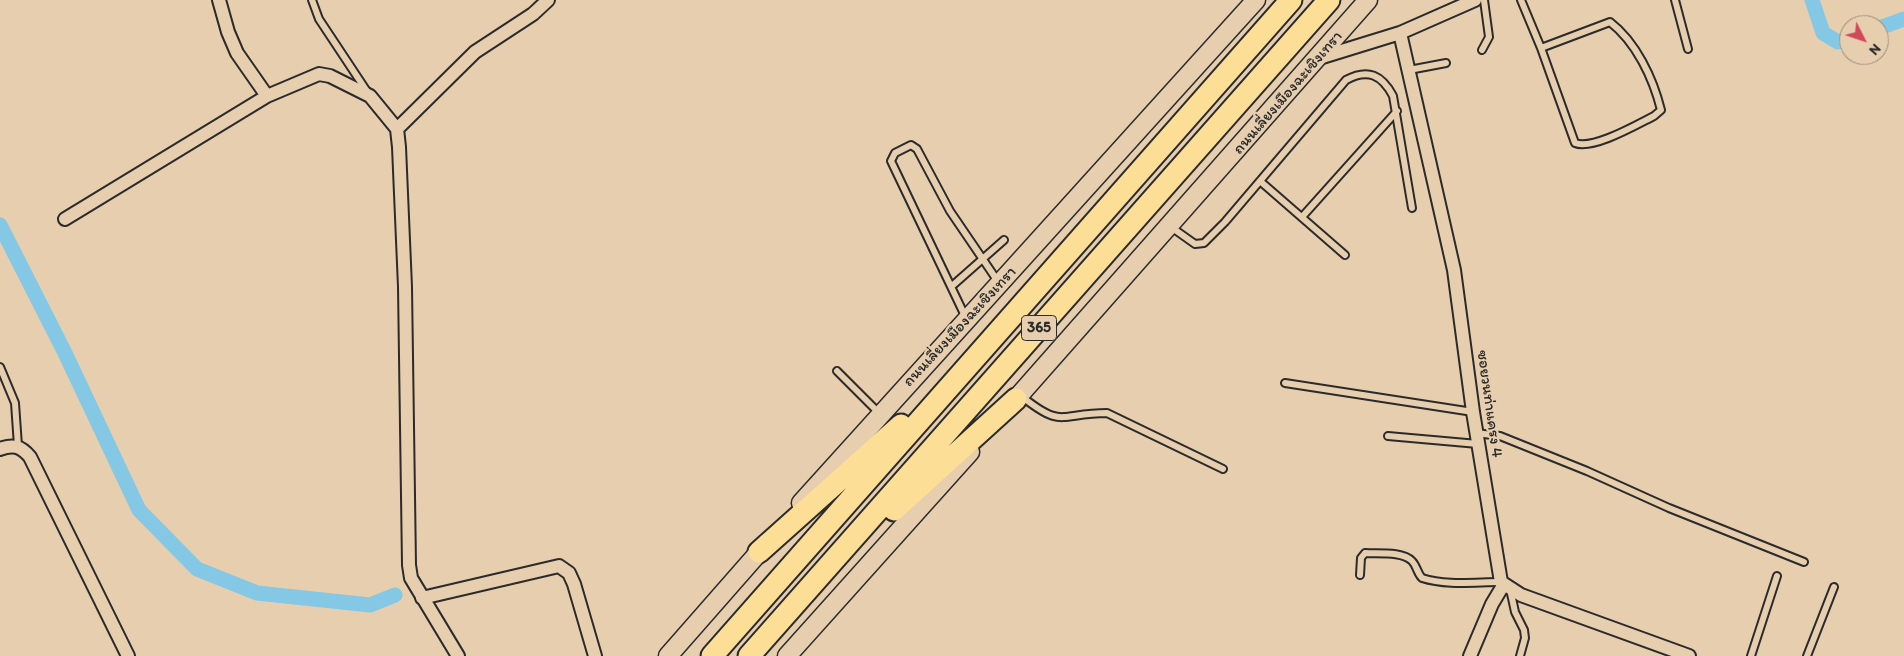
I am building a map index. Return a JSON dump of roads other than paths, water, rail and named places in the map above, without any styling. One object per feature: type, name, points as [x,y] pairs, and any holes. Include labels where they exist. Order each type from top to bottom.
[{"type":"highway","name":"ถนนเลี่ยงเมืองฉะเชิงเทรา","points":[[712,656],[1291,0]]},
{"type":"highway","name":"ถนนเลี่ยงเมืองฉะเชิงเทรา","points":[[749,656],[1329,0]]},
{"type":"highway","points":[[759,552],[973,361]]},
{"type":"highway","points":[[813,584],[1018,397]]},
{"type":"main road","name":"ถนนเลี่ยงเมืองฉะเชิงเทรา","points":[[668,656],[880,414],[1256,0]]},
{"type":"main road","name":"ถนนเลี่ยงเมืองฉะเชิงเทรา","points":[[787,656],[1171,227],[1320,58],[1368,0]]},
{"type":"street","points":[[219,0],[228,32],[237,53],[267,96]]},
{"type":"street","points":[[396,128],[474,52],[519,23],[548,0]]},
{"type":"street","points":[[1320,58],[1400,33],[1475,0]]},
{"type":"street","name":"ซอยวนท่าแครง 4","points":[[1400,33],[1454,270],[1477,438],[1505,585]]},
{"type":"street","points":[[65,219],[267,96],[310,76],[325,74],[370,96],[396,128],[405,287],[409,565],[411,578],[458,656]]},
{"type":"street","points":[[0,449],[10,445],[18,446],[30,457],[128,656]]},
{"type":"street","points":[[422,598],[559,566],[569,573],[574,584],[595,656]]},
{"type":"street","points":[[1470,656],[1492,604],[1505,585],[1671,653],[1689,656]]},
{"type":"lane","points":[[312,0],[314,11],[370,96]]},
{"type":"lane","points":[[1482,50],[1489,37],[1484,0]]},
{"type":"lane","points":[[1521,0],[1541,48],[1575,143],[1582,146],[1598,142],[1654,116],[1661,110],[1655,86],[1624,33],[1610,22],[1541,48]]},
{"type":"lane","points":[[1675,0],[1688,49]]},
{"type":"lane","points":[[1409,70],[1446,62]]},
{"type":"lane","points":[[1171,227],[1195,244],[1204,243],[1226,222],[1346,80],[1358,74],[1367,73],[1388,87],[1397,111],[1412,208]]},
{"type":"lane","points":[[1302,217],[1397,111]]},
{"type":"lane","points":[[967,319],[891,161],[895,153],[911,145],[917,149],[950,211],[982,261],[1000,284]]},
{"type":"lane","points":[[1260,181],[1346,255]]},
{"type":"lane","points":[[952,286],[1004,240]]},
{"type":"lane","points":[[0,367],[15,403],[18,446]]},
{"type":"lane","points":[[837,371],[880,414]]},
{"type":"lane","points":[[1285,383],[1473,412]]},
{"type":"lane","points":[[1018,397],[1040,412],[1058,418],[1091,413],[1107,413],[1223,468]]},
{"type":"lane","points":[[1388,436],[1477,438],[1500,436],[1587,471],[1669,508],[1804,562]]},
{"type":"lane","points":[[1360,575],[1361,558],[1365,553],[1401,555],[1409,558],[1415,564],[1422,578],[1450,583],[1505,585],[1524,630],[1525,638],[1520,656]]},
{"type":"lane","points":[[1753,655],[1776,576]]},
{"type":"lane","points":[[1808,656],[1834,588]]},
{"type":"waterway","points":[[1812,0],[1823,33],[1839,42]]},
{"type":"waterway","points":[[1889,24],[1904,19]]},
{"type":"waterway","points":[[0,225],[65,353],[139,510],[197,569],[257,593],[370,605],[395,595]]}]
